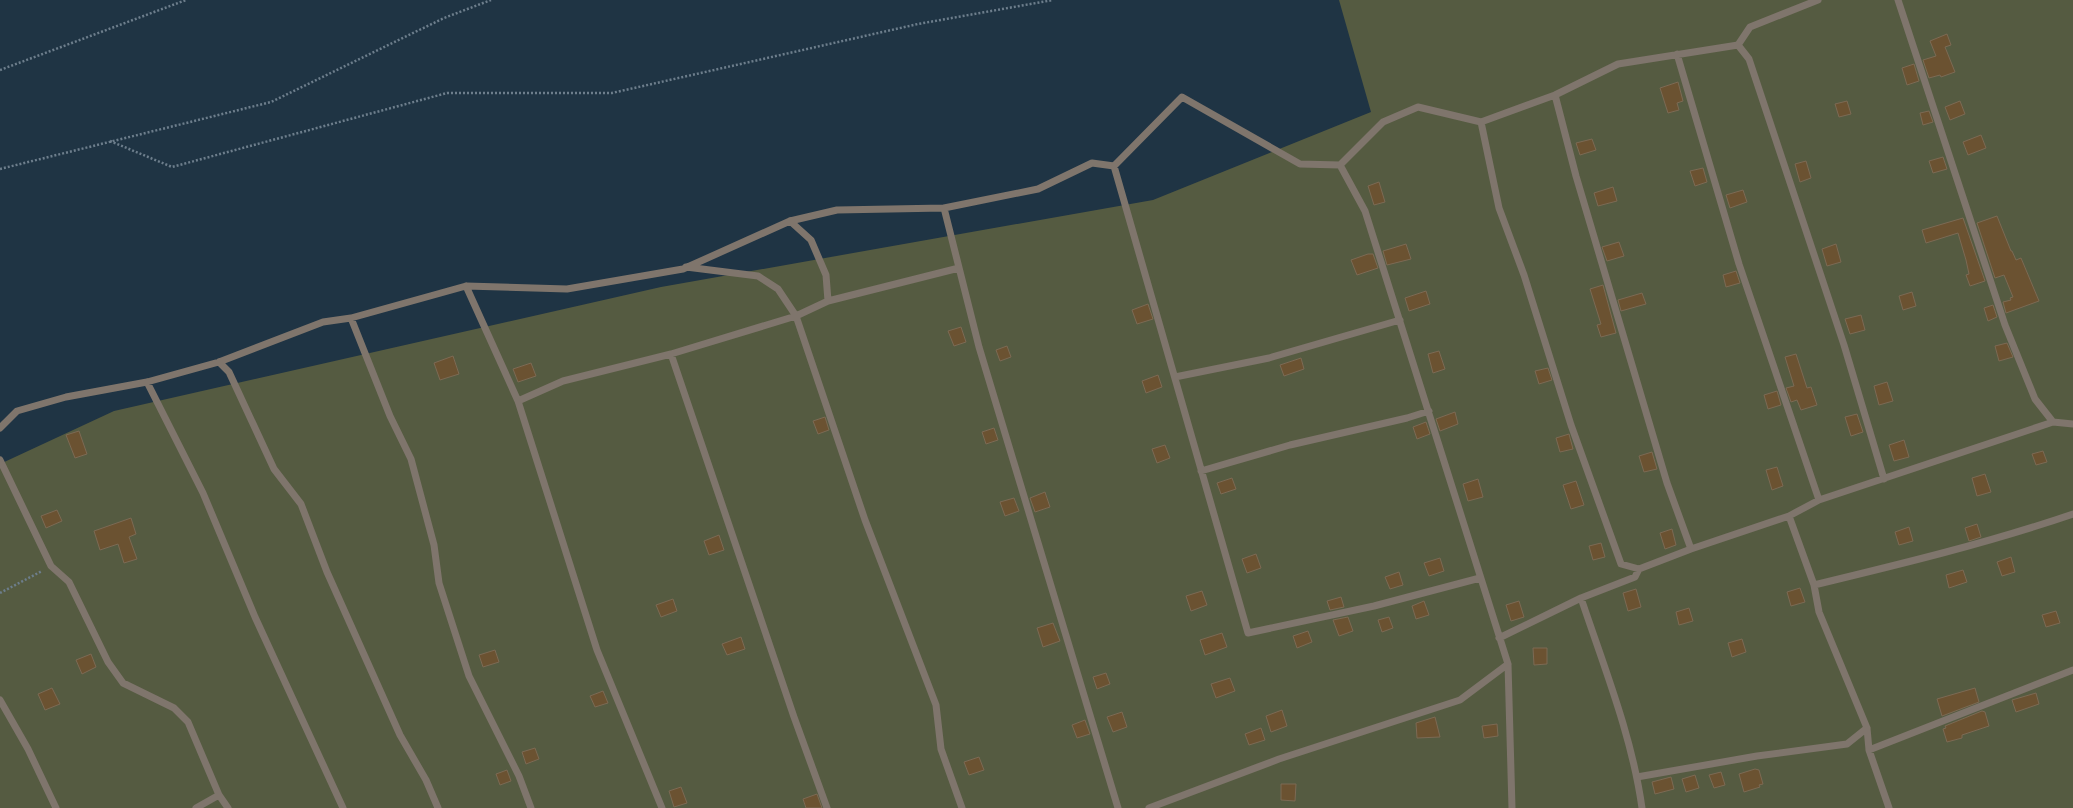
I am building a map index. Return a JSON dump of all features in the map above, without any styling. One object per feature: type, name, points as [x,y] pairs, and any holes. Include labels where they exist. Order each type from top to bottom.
[{"type":"lane","points":[[1114,166],[1182,97],[1300,164],[1340,165],[1384,122],[1418,108],[1481,122],[1555,95],[1618,64],[1738,45],[1750,27],[1818,0]]},
{"type":"lane","points":[[1898,0],[2004,325],[2036,399],[2053,422]]},
{"type":"lane","points":[[1738,45],[1749,59],[1844,345],[1884,479]]},
{"type":"lane","points":[[1677,54],[1739,264],[1819,500]]},
{"type":"lane","points":[[1555,95],[1576,176],[1665,475],[1691,549]]},
{"type":"lane","points":[[1481,122],[1499,208],[1524,275],[1574,432],[1621,564],[1639,569],[1691,549],[1789,516],[1819,500],[2053,422],[2073,424]]},
{"type":"lane","points":[[0,428],[18,411],[66,397],[147,382],[219,362],[323,322],[351,318],[466,286],[567,289],[686,267],[790,221],[837,210],[944,208],[1038,189],[1092,163],[1114,166]]},
{"type":"lane","points":[[1340,165],[1365,211],[1508,664],[1512,808]]},
{"type":"lane","points":[[1114,166],[1248,634],[1374,606],[1480,578]]},
{"type":"lane","points":[[944,208],[979,347],[1118,808]]},
{"type":"lane","points":[[790,221],[811,240],[826,275],[828,301]]},
{"type":"lane","points":[[686,267],[758,276],[778,289],[796,316],[864,520],[936,705],[941,749],[962,808]]},
{"type":"lane","points":[[518,401],[563,381],[671,354],[796,316],[828,301],[959,268]]},
{"type":"lane","points":[[466,286],[518,401],[597,650],[662,808]]},
{"type":"lane","points":[[351,318],[390,416],[411,459],[434,545],[439,584],[469,676],[519,776],[531,808]]},
{"type":"lane","points":[[1175,377],[1270,358],[1400,320]]},
{"type":"lane","points":[[671,354],[791,710],[826,808]]},
{"type":"lane","points":[[219,362],[230,372],[274,469],[301,504],[327,572],[400,735],[426,780],[438,808]]},
{"type":"lane","points":[[147,382],[203,493],[255,617],[343,808]]},
{"type":"lane","points":[[1201,471],[1290,445],[1407,418],[1429,411]]},
{"type":"lane","points":[[0,460],[51,566],[69,582],[108,662],[123,683],[174,708],[188,722],[219,795],[228,808]]},
{"type":"lane","points":[[1814,585],[1915,561],[2010,535],[2073,514]]},
{"type":"lane","points":[[1789,516],[1814,585],[1819,612],[1867,728],[1869,750],[1889,808]]},
{"type":"lane","points":[[1499,638],[1581,598],[1635,577],[1639,569]]},
{"type":"lane","points":[[1581,598],[1629,742],[1638,777],[1642,808]]},
{"type":"lane","points":[[1149,808],[1279,759],[1460,700],[1508,664]]},
{"type":"lane","points":[[1869,750],[2073,670]]},
{"type":"lane","points":[[0,700],[28,749],[56,808]]},
{"type":"lane","points":[[1638,777],[1757,756],[1847,744],[1867,728]]},
{"type":"lane","points":[[196,808],[219,795]]},
{"type":"path","points":[[0,70],[186,0]]},
{"type":"path","points":[[0,169],[271,102],[444,18],[491,0]]},
{"type":"path","points":[[110,142],[172,167],[447,93],[612,93],[918,24],[1053,0]]},
{"type":"path","points":[[0,593],[51,566]]},
{"type":"green space","points":[[1339,0],[2073,0],[2073,808],[0,808],[0,464],[114,411],[661,287],[1153,200],[1371,112]]},
{"type":"building","points":[[1947,34],[1951,45],[1945,47],[1955,72],[1941,77],[1940,75],[1929,78],[1923,60],[1936,56],[1930,41]]},
{"type":"building","points":[[1914,64],[1919,81],[1907,85],[1902,68]]},
{"type":"building","points":[[1678,82],[1683,101],[1677,103],[1679,110],[1668,113],[1660,88]]},
{"type":"building","points":[[1847,101],[1851,114],[1839,117],[1835,104]]},
{"type":"building","points":[[1960,101],[1965,114],[1950,120],[1945,107]]},
{"type":"building","points":[[1929,111],[1933,122],[1923,125],[1920,113]]},
{"type":"building","points":[[1981,135],[1986,148],[1968,155],[1963,142]]},
{"type":"building","points":[[1592,139],[1596,150],[1580,155],[1576,143]]},
{"type":"building","points":[[1943,157],[1947,169],[1933,173],[1929,161]]},
{"type":"building","points":[[1806,161],[1811,178],[1800,182],[1795,164]]},
{"type":"building","points":[[1703,168],[1707,182],[1695,186],[1690,171]]},
{"type":"building","points":[[1379,182],[1385,202],[1374,205],[1368,186]]},
{"type":"building","points":[[1613,187],[1617,201],[1598,206],[1594,193]]},
{"type":"building","points":[[1743,190],[1747,202],[1730,208],[1726,195]]},
{"type":"building","points":[[1997,216],[2011,251],[2016,260],[2021,258],[2039,301],[2006,313],[2003,302],[2011,300],[2010,298],[2013,297],[2004,275],[1995,278],[1977,223]]},
{"type":"building","points":[[1963,218],[1985,281],[1970,286],[1966,275],[1969,274],[1966,260],[1958,233],[1926,243],[1922,230]]},
{"type":"building","points":[[1619,242],[1624,256],[1607,261],[1602,247]]},
{"type":"building","points":[[1406,244],[1411,259],[1387,265],[1383,251]]},
{"type":"building","points":[[1836,244],[1841,262],[1827,266],[1822,249]]},
{"type":"building","points":[[1368,254],[1373,254],[1378,268],[1357,275],[1351,260]]},
{"type":"building","points":[[1736,271],[1740,283],[1726,287],[1723,275]]},
{"type":"building","points":[[1603,285],[1616,333],[1601,337],[1597,325],[1601,324],[1590,289]]},
{"type":"building","points":[[1426,291],[1430,304],[1409,311],[1405,298]]},
{"type":"building","points":[[1912,292],[1916,306],[1903,310],[1899,296]]},
{"type":"building","points":[[1642,293],[1646,304],[1621,311],[1618,300]]},
{"type":"building","points":[[1148,304],[1153,319],[1137,324],[1132,310]]},
{"type":"building","points":[[1993,305],[1997,317],[1988,321],[1984,308]]},
{"type":"building","points":[[1861,315],[1865,330],[1850,334],[1845,319]]},
{"type":"building","points":[[961,327],[966,342],[954,346],[948,331]]},
{"type":"building","points":[[2007,343],[2013,357],[1999,361],[1995,346]]},
{"type":"building","points":[[1007,346],[1011,357],[1000,361],[996,350]]},
{"type":"building","points":[[1439,351],[1445,369],[1433,373],[1428,354]]},
{"type":"building","points":[[1796,354],[1807,388],[1811,387],[1817,405],[1801,410],[1797,400],[1791,402],[1786,388],[1794,386],[1785,357]]},
{"type":"building","points":[[453,356],[459,374],[440,380],[434,363]]},
{"type":"building","points":[[1301,358],[1304,369],[1284,376],[1280,365]]},
{"type":"building","points":[[531,363],[536,376],[518,382],[513,369]]},
{"type":"building","points":[[1548,368],[1552,380],[1539,384],[1535,371]]},
{"type":"building","points":[[1158,375],[1162,387],[1146,393],[1142,381]]},
{"type":"building","points":[[1887,382],[1893,401],[1879,405],[1874,386]]},
{"type":"building","points":[[1777,391],[1781,405],[1768,409],[1764,395]]},
{"type":"building","points":[[1455,412],[1458,424],[1440,431],[1436,419]]},
{"type":"building","points":[[1857,414],[1863,432],[1851,436],[1845,417]]},
{"type":"building","points":[[825,417],[829,430],[818,434],[813,421]]},
{"type":"building","points":[[1426,422],[1430,434],[1417,439],[1413,427]]},
{"type":"building","points":[[994,428],[998,440],[986,444],[982,432]]},
{"type":"building","points":[[79,431],[87,454],[75,458],[66,435]]},
{"type":"building","points":[[1569,434],[1573,449],[1560,452],[1556,438]]},
{"type":"building","points":[[1904,440],[1909,457],[1894,461],[1889,445]]},
{"type":"building","points":[[1165,445],[1170,458],[1157,463],[1152,449]]},
{"type":"building","points":[[2043,451],[2047,462],[2036,465],[2032,454]]},
{"type":"building","points":[[1652,452],[1657,469],[1644,472],[1639,456]]},
{"type":"building","points":[[1777,467],[1783,486],[1772,490],[1766,470]]},
{"type":"building","points":[[1985,474],[1991,492],[1977,496],[1972,478]]},
{"type":"building","points":[[1232,478],[1236,489],[1221,494],[1217,483]]},
{"type":"building","points":[[1478,479],[1483,497],[1468,501],[1463,484]]},
{"type":"building","points":[[1576,481],[1584,505],[1571,509],[1563,485]]},
{"type":"building","points":[[1045,492],[1050,507],[1035,512],[1030,498]]},
{"type":"building","points":[[1014,498],[1019,511],[1005,516],[1000,502]]},
{"type":"building","points":[[57,510],[62,521],[46,528],[41,516]]},
{"type":"building","points":[[131,518],[136,534],[129,537],[137,559],[124,563],[118,544],[100,550],[94,531]]},
{"type":"building","points":[[1977,524],[1981,537],[1969,541],[1965,528]]},
{"type":"building","points":[[1909,527],[1913,541],[1899,545],[1895,532]]},
{"type":"building","points":[[1672,529],[1676,545],[1665,549],[1660,533]]},
{"type":"building","points":[[719,535],[724,550],[709,555],[704,541]]},
{"type":"building","points":[[1601,543],[1605,557],[1593,560],[1589,546]]},
{"type":"building","points":[[1256,554],[1261,568],[1247,573],[1242,559]]},
{"type":"building","points":[[2011,557],[2015,572],[2002,576],[1997,562]]},
{"type":"building","points":[[1440,558],[1444,571],[1429,576],[1424,563]]},
{"type":"building","points":[[1963,570],[1967,582],[1949,588],[1946,575]]},
{"type":"building","points":[[1399,572],[1403,585],[1390,589],[1385,577]]},
{"type":"building","points":[[1800,588],[1805,602],[1791,606],[1787,592]]},
{"type":"building","points":[[1636,589],[1641,607],[1628,611],[1623,593]]},
{"type":"building","points":[[1202,591],[1207,605],[1191,611],[1186,596]]},
{"type":"building","points":[[1341,597],[1344,607],[1330,610],[1327,601]]},
{"type":"building","points":[[673,599],[677,611],[661,617],[656,605]]},
{"type":"building","points":[[1424,601],[1429,615],[1416,619],[1412,606]]},
{"type":"building","points":[[1519,601],[1524,617],[1511,621],[1506,605]]},
{"type":"building","points":[[1689,608],[1693,621],[1679,625],[1676,612]]},
{"type":"building","points":[[2056,611],[2060,623],[2046,627],[2042,615]]},
{"type":"building","points":[[1348,617],[1353,631],[1339,636],[1333,620]]},
{"type":"building","points":[[1389,617],[1393,628],[1382,632],[1378,620]]},
{"type":"building","points":[[1053,623],[1060,641],[1043,647],[1037,628]]},
{"type":"building","points":[[1308,631],[1312,642],[1297,648],[1293,636]]},
{"type":"building","points":[[1222,633],[1227,647],[1205,655],[1200,640]]},
{"type":"building","points":[[741,637],[745,649],[727,655],[722,644]]},
{"type":"building","points":[[1742,639],[1746,652],[1732,657],[1728,643]]},
{"type":"building","points":[[1533,648],[1547,648],[1547,664],[1534,665]]},
{"type":"building","points":[[495,650],[499,662],[483,667],[479,655]]},
{"type":"building","points":[[91,654],[96,667],[82,674],[76,660]]},
{"type":"building","points":[[1106,673],[1110,684],[1097,689],[1093,677]]},
{"type":"building","points":[[1230,678],[1235,691],[1216,698],[1211,684]]},
{"type":"building","points":[[52,688],[60,704],[45,710],[38,694]]},
{"type":"building","points":[[1975,688],[1979,702],[1942,716],[1937,699]]},
{"type":"building","points":[[603,691],[608,703],[595,707],[590,696]]},
{"type":"building","points":[[2036,693],[2039,704],[2016,712],[2012,700]]},
{"type":"building","points":[[1282,710],[1287,726],[1271,732],[1266,716]]},
{"type":"building","points":[[1982,711],[1985,712],[1989,726],[1962,735],[1962,738],[1947,742],[1943,729],[1946,728],[1945,726]]},
{"type":"building","points":[[1122,712],[1127,727],[1113,732],[1107,717]]},
{"type":"building","points":[[1435,717],[1440,737],[1417,738],[1416,723]]},
{"type":"building","points":[[1085,720],[1090,734],[1077,738],[1072,725]]},
{"type":"building","points":[[1497,724],[1498,736],[1484,738],[1482,726]]},
{"type":"building","points":[[1261,728],[1265,740],[1249,745],[1245,734]]},
{"type":"building","points":[[535,748],[539,759],[526,764],[522,752]]},
{"type":"building","points":[[979,757],[984,770],[969,775],[964,762]]},
{"type":"building","points":[[1755,769],[1759,770],[1763,784],[1759,785],[1760,787],[1744,792],[1739,774]]},
{"type":"building","points":[[507,770],[511,781],[500,785],[496,774]]},
{"type":"building","points":[[1721,772],[1725,785],[1714,788],[1709,775]]},
{"type":"building","points":[[1695,775],[1699,788],[1686,792],[1682,779]]},
{"type":"building","points":[[1671,777],[1674,789],[1655,794],[1652,782]]},
{"type":"building","points":[[1281,784],[1296,784],[1295,801],[1281,800]]},
{"type":"building","points":[[681,787],[687,803],[674,807],[669,791]]},
{"type":"building","points":[[817,794],[822,808],[806,808],[803,799]]}]
